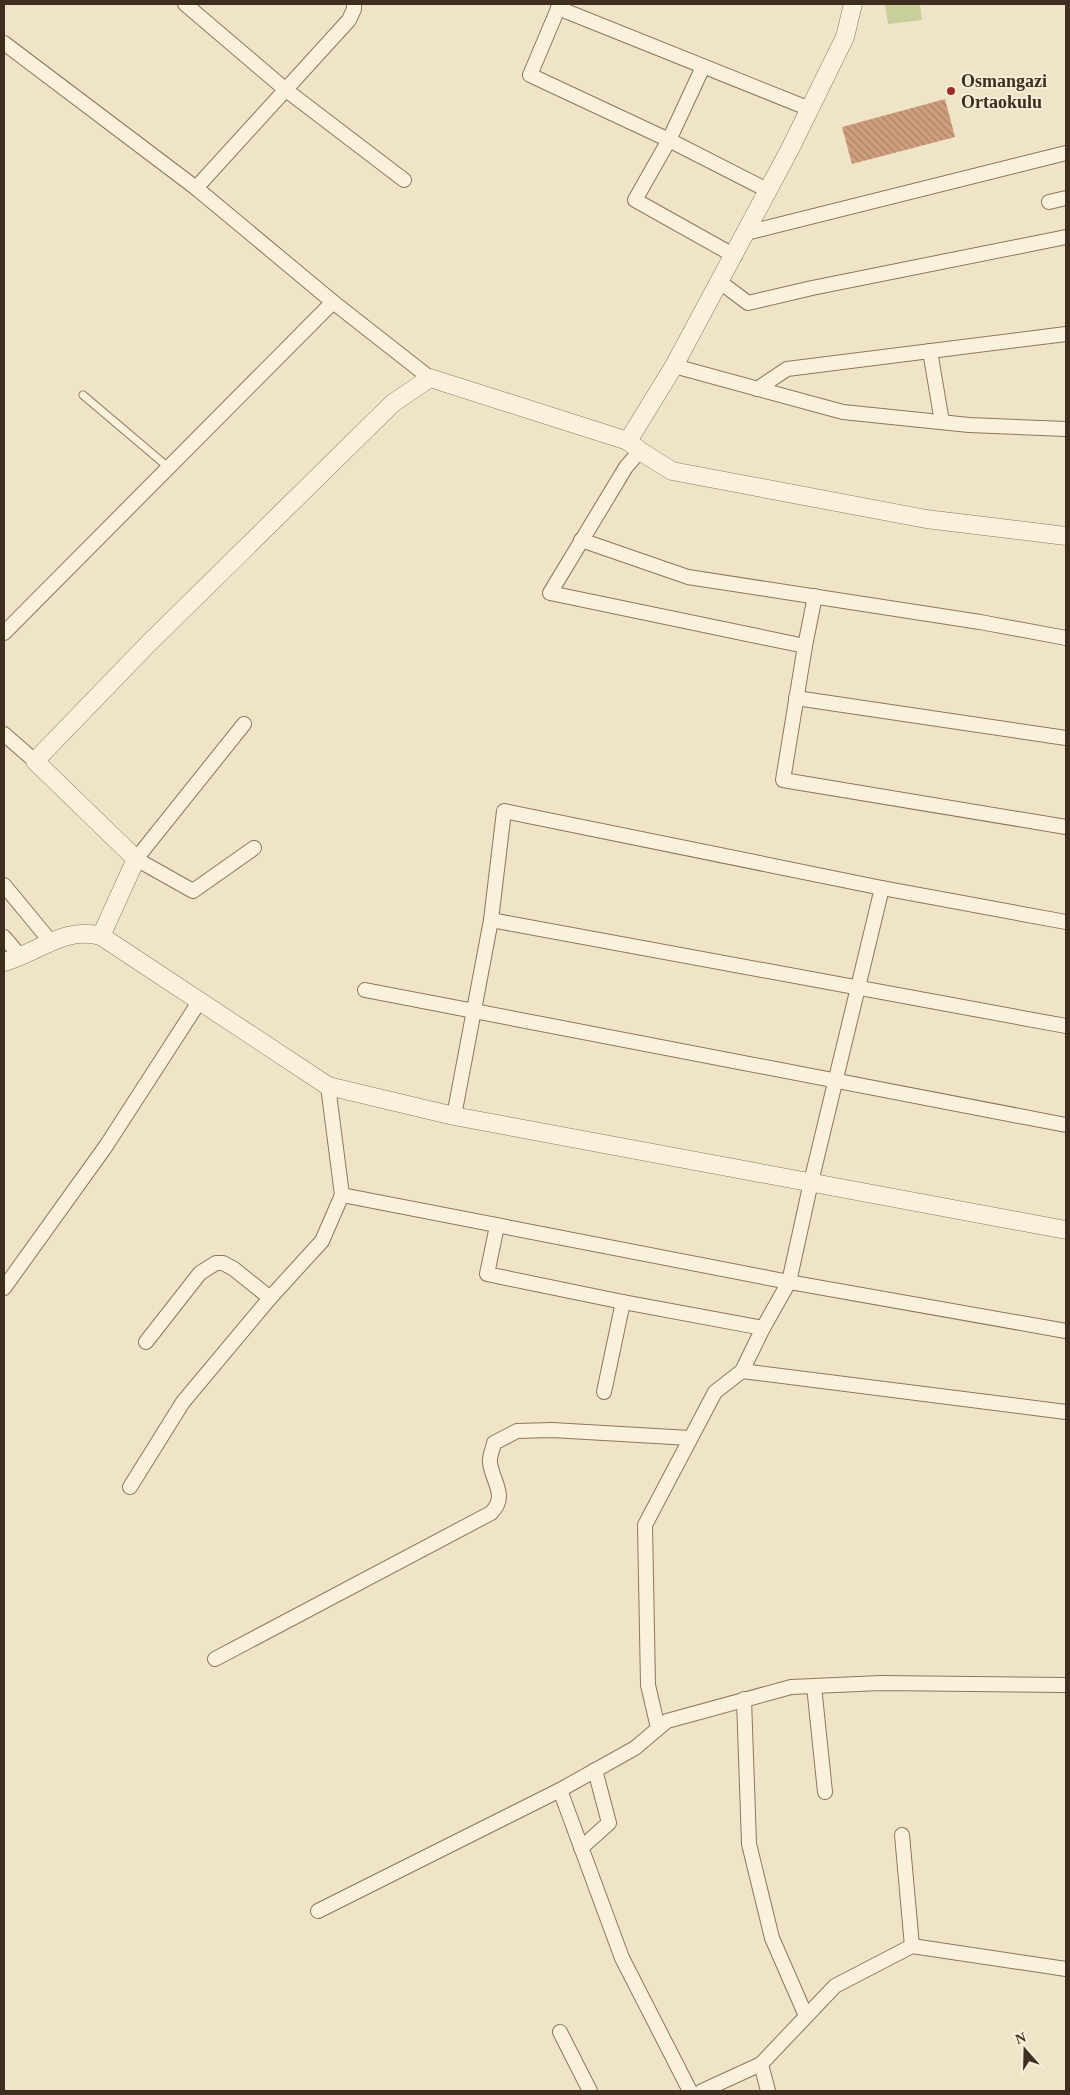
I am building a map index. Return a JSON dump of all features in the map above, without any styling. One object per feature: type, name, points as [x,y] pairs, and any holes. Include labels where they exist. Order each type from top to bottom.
[{"type":"street","points":[[185,4],[286,90],[404,180]]},
{"type":"street","points":[[196,188],[349,20],[354,4]]},
{"type":"street","points":[[805,646],[550,593],[626,467],[634,446],[674,366],[769,191],[845,37],[853,4]]},
{"type":"street","points":[[769,191],[669,140],[530,75],[559,6],[703,67],[810,109]]},
{"type":"street","points":[[4,43],[196,188],[333,302],[430,378],[634,446],[672,470],[926,520],[1066,536]]},
{"type":"street","points":[[703,67],[669,140],[636,200],[734,256]]},
{"type":"street","points":[[746,233],[1066,153]]},
{"type":"street","points":[[1049,202],[1066,198]]},
{"type":"street","points":[[720,282],[748,302],[1066,238]]},
{"type":"street","points":[[4,633],[333,302]]},
{"type":"street","points":[[757,389],[787,369],[1066,334]]},
{"type":"street","points":[[930,351],[942,422]]},
{"type":"street","points":[[674,366],[843,412],[969,425],[1066,429]]},
{"type":"street","points":[[35,761],[148,644],[393,403],[430,378]]},
{"type":"street","points":[[581,540],[688,577],[980,622],[1066,638]]},
{"type":"street","points":[[815,596],[783,780],[1066,827]]},
{"type":"street","points":[[796,698],[1066,738]]},
{"type":"street","points":[[101,936],[136,859],[244,724]]},
{"type":"street","points":[[4,734],[35,761],[136,859],[193,891],[254,848]]},
{"type":"street","points":[[454,1116],[472,1012],[491,920],[504,811],[882,888],[1066,922]]},
{"type":"street","points":[[4,885],[51,942]]},
{"type":"street","points":[[658,1728],[648,1685],[644,1525],[715,1392],[742,1371],[763,1328],[789,1282],[811,1182],[882,888]]},
{"type":"street","points":[[491,920],[1066,1026]]},
{"type":"street","points":[[4,937],[12,959],[51,942],[78,933],[101,936],[328,1086],[454,1116],[1066,1230]]},
{"type":"street","points":[[366,990],[472,1012],[1066,1125]]},
{"type":"street","points":[[4,1288],[106,1146],[199,1002]]},
{"type":"street","points":[[130,1487],[183,1402],[270,1298],[322,1241],[342,1195],[328,1086]]},
{"type":"street","points":[[342,1195],[789,1282],[1066,1331]]},
{"type":"street","points":[[497,1226],[487,1274],[763,1328]]},
{"type":"street","points":[[146,1342],[200,1272],[216,1262],[224,1263],[234,1269],[270,1298]]},
{"type":"street","points":[[604,1392],[623,1302]]},
{"type":"street","points":[[742,1371],[1066,1412]]},
{"type":"street","points":[[215,1659],[491,1513],[499,1505],[500,1498],[490,1462],[494,1443],[517,1431],[552,1430],[690,1438]]},
{"type":"street","points":[[318,1911],[560,1790],[635,1748],[667,1721],[791,1687],[881,1683],[1066,1685]]},
{"type":"street","points":[[814,1686],[825,1792]]},
{"type":"street","points":[[744,1699],[749,1844],[772,1938],[806,2016]]},
{"type":"street","points":[[581,1848],[609,1823],[595,1770]]},
{"type":"street","points":[[560,1790],[622,1958],[690,2091]]},
{"type":"street","points":[[902,1835],[912,1946]]},
{"type":"street","points":[[702,2091],[760,2064],[835,1986],[912,1946],[1066,1969]]},
{"type":"street","points":[[560,2032],[590,2091]]},
{"type":"street","points":[[760,2064],[768,2091]]},
{"type":"lane","points":[[83,395],[168,467]]},
{"type":"green space","points":[[885,4],[920,4],[922,20],[888,24]]},
{"type":"building","points":[[945,99],[955,137],[852,164],[842,127]]},
{"type":"place","name":"Osmangazi Ortaokulu","points":[[951,91]]}]
